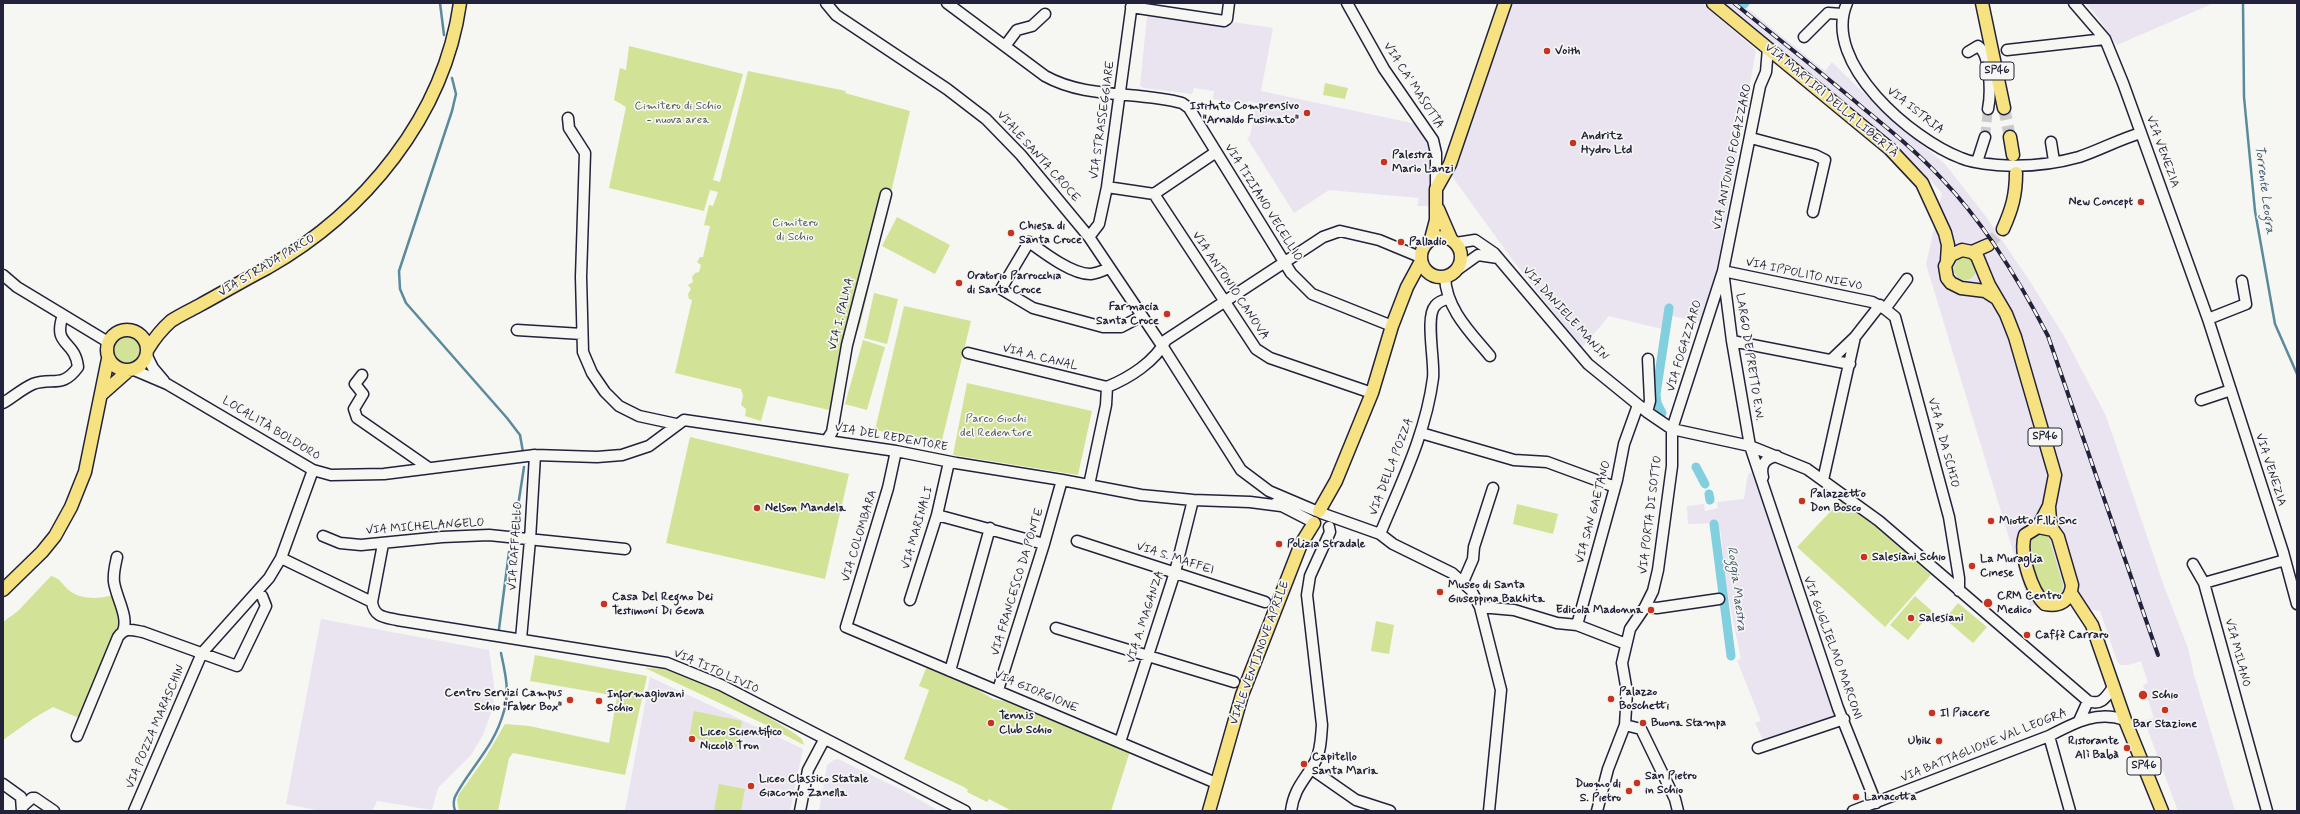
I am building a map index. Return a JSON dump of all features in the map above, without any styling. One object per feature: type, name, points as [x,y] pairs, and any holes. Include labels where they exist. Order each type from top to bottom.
[{"type":"main road","name":"VIA STRADA PARCO","points":[[147,353],[172,321],[304,246],[337,220],[368,190],[397,154],[427,103],[445,62],[453,38],[460,3]]},
{"type":"main road","points":[[1431,239],[1436,220],[1436,189],[1450,164],[1505,3]]},
{"type":"main road","name":"VIA MARTIRI DELLA LIBERTÀ","points":[[1713,3],[1890,149],[1922,183],[1945,234],[1948,245],[1945,266],[1947,278],[1956,287],[1986,291],[1996,298]]},
{"type":"main road","name":"SP46","points":[[1982,3],[2004,108]]},
{"type":"main road","points":[[2010,137],[2014,155]]},
{"type":"main road","points":[[2003,229],[2013,207],[2016,192],[2016,173]]},
{"type":"main road","points":[[1408,284],[1429,274],[1445,277],[1457,270],[1461,259],[1436,204]]},
{"type":"main road","name":"VIA MARTIRI DELLA LIBERTÀ","points":[[1945,234],[1967,251]]},
{"type":"main road","points":[[1316,516],[1336,481],[1372,393],[1392,326],[1425,244],[1431,239],[1437,237],[1454,241]]},
{"type":"main road","points":[[1947,260],[1951,255],[1988,245],[1978,282],[1968,288]]},
{"type":"main road","points":[[1420,259],[1429,274]]},
{"type":"main road","name":"SP46","points":[[1982,266],[1996,298],[2006,314],[2015,337],[2052,463],[2054,486],[2049,506],[2038,527],[2025,535],[2022,545],[2034,590],[2040,600],[2045,604],[2052,606],[2060,604],[2086,615]]},
{"type":"main road","points":[[3,590],[42,552],[55,536],[71,507],[85,472],[90,439],[102,394],[108,359],[108,342],[118,332],[132,330],[143,337],[147,353],[140,367],[131,370],[102,394]]},
{"type":"main road","points":[[108,359],[116,368],[131,370]]},
{"type":"main road","name":"SP46","points":[[2049,506],[2055,534],[2072,585],[2071,593],[2086,615],[2097,636],[2126,720],[2162,811]]},
{"type":"main road","name":"VIALE VENTINOVE APRILE","points":[[1209,811],[1242,695],[1301,543],[1316,516]]},
{"type":"main road","points":[[2038,527],[2055,534]]},
{"type":"main road","points":[[2060,604],[2071,593]]},
{"type":"street","name":"VIALE SANTA CROCE","points":[[826,3],[836,15],[948,89],[986,119],[1022,155],[1089,237],[1163,347],[1230,455],[1248,476],[1281,506],[1316,516]]},
{"type":"street","name":"VIA TIZIANO VECELLIO","points":[[947,3],[1044,76],[1060,84],[1121,95],[1182,103],[1189,108],[1291,273],[1312,294],[1392,326]]},
{"type":"street","points":[[1132,5],[1224,21],[1227,19],[1229,3]]},
{"type":"street","name":"VIA CA' MASOTTA","points":[[1347,3],[1384,70],[1433,140],[1436,153],[1436,189]]},
{"type":"street","points":[[1804,37],[1828,13],[1842,14],[1847,3]]},
{"type":"street","name":"VIA VENEZIA","points":[[2074,3],[2105,39],[2141,133],[2208,319],[2286,560],[2297,604]]},
{"type":"street","name":"VIA STRASSEGGIARE","points":[[1089,237],[1099,224],[1107,187],[1121,95],[1132,5]]},
{"type":"street","points":[[1005,46],[1017,30],[1032,26],[1045,14]]},
{"type":"street","name":"VIA ISTRIA","points":[[1842,14],[1848,51],[1856,71],[1870,90],[1895,114],[1929,141],[1962,159],[1977,162],[2017,165],[2054,161],[2078,157],[2141,133]]},
{"type":"street","points":[[2007,50],[2105,39]]},
{"type":"street","points":[[1968,52],[1978,46],[1983,52],[1991,93],[1988,109]]},
{"type":"street","name":"VIA ANTONIO FOGAZZARO","points":[[1723,271],[1751,138],[1760,86],[1766,72],[1768,48]]},
{"type":"street","points":[[568,118],[569,128],[585,153],[581,277],[583,352],[592,373],[605,392],[619,406],[639,416],[676,424]]},
{"type":"street","points":[[1977,162],[1985,137]]},
{"type":"street","points":[[1751,138],[1815,155],[1824,160],[1813,212]]},
{"type":"street","points":[[2051,142],[2054,161]]},
{"type":"street","points":[[1107,187],[1154,194],[1216,152]]},
{"type":"street","name":"VIA I. PALMA","points":[[827,440],[832,432],[847,345],[886,194]]},
{"type":"street","name":"VIA ANTONIO CANOVA","points":[[1154,194],[1256,349],[1270,358],[1372,393]]},
{"type":"street","points":[[1089,484],[1106,405],[1107,387],[1140,369],[1163,347],[1166,340],[1323,237],[1340,231],[1378,240],[1420,259]]},
{"type":"street","points":[[1454,241],[1479,241],[1482,248],[1478,255],[1457,270]]},
{"type":"street","name":"VIA DANIELE MANIN","points":[[1479,241],[1498,258],[1588,364],[1647,412],[1672,428],[1750,446],[1807,469],[1879,521],[1958,591],[2088,701]]},
{"type":"street","points":[[1110,268],[1090,274],[1076,270],[1052,258],[1029,242],[1001,289],[1033,308],[1103,327],[1121,327],[1142,316]]},
{"type":"street","points":[[1478,255],[1498,258]]},
{"type":"street","name":"VIA IPPOLITO NIEVO","points":[[1723,271],[1872,302],[1883,307]]},
{"type":"street","name":"LARGO DE PRETTO E.W.","points":[[1723,271],[1732,341],[1750,446]]},
{"type":"street","name":"VIA FOGAZZARO","points":[[1672,428],[1723,271]]},
{"type":"street","points":[[3,275],[17,287],[108,342]]},
{"type":"street","points":[[1445,277],[1448,299],[1458,316],[1490,356]]},
{"type":"street","points":[[1831,360],[1883,307],[1906,278]]},
{"type":"street","points":[[2208,319],[2246,304],[2242,281]]},
{"type":"street","name":"VIA DELLA POZZA","points":[[1380,534],[1421,433],[1433,377],[1431,314],[1435,305],[1448,299]]},
{"type":"street","name":"VIA A. DA SCHIO","points":[[1883,307],[1891,313],[1898,323],[1949,517],[1959,578],[1958,591]]},
{"type":"street","points":[[3,403],[34,384],[63,381],[72,375],[78,367],[77,357],[60,335],[59,328],[63,315]]},
{"type":"street","points":[[517,330],[582,334]]},
{"type":"street","points":[[1822,480],[1855,337]]},
{"type":"street","points":[[1732,341],[1850,364]]},
{"type":"street","name":"LOCALITÀ BOLDORO","points":[[147,353],[153,368],[167,384]]},
{"type":"street","name":"VIA A. CANAL","points":[[968,353],[1107,387]]},
{"type":"street","points":[[1647,412],[1650,401],[1650,382],[1647,379],[1648,360]]},
{"type":"street","name":"LOCALITÀ BOLDORO","points":[[131,370],[167,384],[313,470],[331,475],[384,474],[531,456]]},
{"type":"street","points":[[362,375],[355,384],[363,394],[354,408],[356,418],[429,468]]},
{"type":"street","points":[[2201,400],[2231,390]]},
{"type":"street","name":"VIA SAN GAETANO","points":[[1576,625],[1615,486],[1624,444],[1638,405]]},
{"type":"street","name":"VIA DEL REDENTORE","points":[[676,424],[684,420],[827,440],[896,451],[949,462],[1089,484],[1141,495],[1193,500],[1250,502],[1281,506]]},
{"type":"street","points":[[531,456],[597,457],[622,455],[649,446],[676,424]]},
{"type":"street","name":"VIA PORTA DI SOTTO","points":[[1597,811],[1608,769],[1625,725],[1627,692],[1622,663],[1626,644],[1630,629],[1645,607],[1653,591],[1658,570],[1672,466],[1672,428]]},
{"type":"street","points":[[1421,433],[1514,460],[1547,462],[1615,486]]},
{"type":"street","name":"VIA GUGLIELMO MARCONI","points":[[1750,446],[1801,602],[1838,708],[1844,719],[1876,803]]},
{"type":"street","name":"VIA COLOMBARA","points":[[846,627],[888,488],[896,451]]},
{"type":"street","name":"VIA RAFFAELLO","points":[[521,639],[530,540],[531,456]]},
{"type":"street","name":"VIA GUGLIELMO MARCONI","points":[[1768,500],[1762,466],[1767,459],[1777,456]]},
{"type":"street","name":"VIA MARINALI","points":[[910,600],[937,515],[949,462]]},
{"type":"street","name":"VIA POZZA MARASCHIN","points":[[134,811],[202,654],[257,592],[280,558],[313,470]]},
{"type":"street","name":"VIA FRANCESCO DA PONTE","points":[[998,690],[1044,544],[1062,480]]},
{"type":"street","points":[[1463,582],[1473,560],[1474,547],[1493,488]]},
{"type":"street","name":"VIALE SANTA CROCE","points":[[1266,492],[1316,516]]},
{"type":"street","points":[[1250,502],[1266,492]]},
{"type":"street","name":"VIA A. MAGANZA","points":[[1120,742],[1175,572],[1193,500]]},
{"type":"street","points":[[937,515],[990,528],[1044,544]]},
{"type":"street","points":[[1316,516],[1380,534],[1393,544],[1436,564],[1463,582],[1471,590],[1480,607],[1501,690],[1489,811]]},
{"type":"street","points":[[1291,811],[1295,791],[1318,755],[1322,725],[1307,595],[1310,576],[1330,532],[1329,527]]},
{"type":"street","points":[[950,671],[990,528]]},
{"type":"street","name":"VIA MICHELANGELO","points":[[323,536],[340,543],[383,544],[457,536],[489,536],[625,549]]},
{"type":"street","name":"VIA S. MAFFEI","points":[[1077,541],[1265,602]]},
{"type":"street","points":[[280,558],[372,602],[383,544]]},
{"type":"street","points":[[117,557],[114,568],[114,582],[124,619],[123,631]]},
{"type":"street","points":[[2204,583],[2286,560]]},
{"type":"street","name":"VIA MILANO","points":[[2193,564],[2204,583],[2267,811]]},
{"type":"street","points":[[77,736],[118,637],[123,631],[129,629],[143,632],[237,666],[266,606],[257,592]]},
{"type":"street","points":[[1645,607],[1657,608],[1720,599]]},
{"type":"street","name":"VIA TITO LIVIO","points":[[372,602],[373,610],[377,615],[397,620],[667,663],[721,685],[824,740],[965,811]]},
{"type":"street","points":[[1480,607],[1514,610],[1557,623],[1576,625],[1626,644]]},
{"type":"street","name":"VIA GIORGIONE","points":[[846,627],[1216,783]]},
{"type":"street","points":[[1056,628],[1234,682]]},
{"type":"street","points":[[2079,721],[2088,701],[2096,704],[2102,702],[2114,686]]},
{"type":"street","name":"VIA BATTAGLIONE VAL LEOGRA","points":[[1853,811],[2049,736],[2079,721],[2100,715],[2113,715],[2126,720]]},
{"type":"street","points":[[1758,748],[1844,719]]},
{"type":"street","points":[[1625,725],[1641,729],[1675,799],[1678,811]]},
{"type":"street","points":[[2049,736],[2070,811]]},
{"type":"street","points":[[800,811],[808,770],[824,740]]},
{"type":"street","points":[[1310,768],[1356,800],[1390,811]]},
{"type":"street","points":[[3,784],[21,797],[22,808]]},
{"type":"street","points":[[22,808],[32,798],[54,811]]},
{"type":"shaded area","points":[[1512,3],[1702,3],[1756,50],[1707,323],[1668,315],[1666,330],[1609,316],[1582,348],[1514,262],[1451,175]]},
{"type":"shaded area","points":[[1722,3],[1741,3],[1825,71],[1832,62],[1883,112],[1945,164],[1987,218],[2031,283],[2064,336],[2106,416],[2164,586],[2188,648],[2194,675],[2235,811],[2178,811],[2144,720],[2154,718],[2143,685],[2148,683],[2141,661],[2128,665],[2120,665],[2117,661],[2100,611],[2048,601],[2030,607],[1926,264],[1942,193],[1915,164],[1872,125]]},
{"type":"shaded area","points":[[2085,3],[2214,3],[2117,45],[2096,15]]},
{"type":"shaded area","name":"Istituto Comprensivo \"Arnaldo Fusinato\"","points":[[1151,10],[1273,28],[1261,91],[1426,126],[1434,137],[1431,206],[1417,206],[1419,198],[1329,190],[1294,213],[1247,138],[1250,136],[1257,103],[1248,101],[1247,105],[1213,99],[1214,91],[1194,88],[1192,94],[1144,88],[1140,86],[1147,16]]},
{"type":"shaded area","points":[[1752,472],[1836,722],[1766,746],[1755,723],[1761,721],[1737,660],[1741,659],[1725,581],[1721,532],[1719,532],[1718,523],[1688,524],[1687,506],[1704,504],[1705,511],[1718,508],[1717,502],[1744,499],[1748,474]]},
{"type":"shaded area","points":[[321,619],[489,650],[494,685],[493,707],[483,735],[471,755],[438,788],[432,810],[377,801],[372,811],[321,811],[286,804]]},
{"type":"shaded area","name":"Liceo Scientifico Niccolò Tron","points":[[650,677],[803,749],[790,811],[625,811]]},
{"type":"shaded area","points":[[838,759],[906,792],[939,811],[819,811],[827,765]]},
{"type":"green space","name":"Cimitero di Schio","points":[[629,46],[743,74],[713,180],[720,182],[748,71],[846,91],[845,93],[910,111],[861,321],[858,330],[856,330],[838,412],[768,396],[761,421],[745,416],[746,409],[741,405],[743,396],[741,389],[675,373],[692,300],[689,299],[688,294],[691,289],[688,285],[693,282],[692,277],[695,273],[699,272],[701,265],[697,262],[700,257],[703,257],[710,226],[704,225],[709,205],[713,206],[718,192],[710,190],[704,211],[609,188],[626,107],[614,100],[620,68],[626,70]]},
{"type":"green space","points":[[1325,83],[1348,88],[1345,99],[1323,95]]},
{"type":"green space","points":[[897,217],[950,245],[935,274],[882,246]]},
{"type":"green space","points":[[1961,258],[1969,258],[1976,265],[1976,273],[1969,280],[1961,280],[1954,273],[1954,265]]},
{"type":"green space","points":[[874,293],[898,299],[887,344],[864,338]]},
{"type":"green space","points":[[904,306],[971,321],[941,444],[875,430]]},
{"type":"green space","points":[[127,337],[137,341],[141,351],[137,361],[127,365],[117,361],[113,351],[117,341]]},
{"type":"green space","points":[[863,340],[885,347],[867,410],[845,404]]},
{"type":"green space","name":"Parco Giochi del Redentore","points":[[967,383],[1092,411],[1078,475],[953,455]]},
{"type":"green space","name":"Nelson Mandela","points":[[690,437],[849,474],[825,579],[666,543]]},
{"type":"green space","name":"Salesiani Schio","points":[[1843,498],[1931,575],[1885,627],[1797,547]]},
{"type":"green space","points":[[1517,504],[1558,514],[1553,534],[1513,524]]},
{"type":"green space","points":[[2036,533],[2045,534],[2049,538],[2063,585],[2062,591],[2055,597],[2047,596],[2043,592],[2036,578],[2030,550],[2029,537]]},
{"type":"green space","points":[[51,576],[60,581],[67,589],[80,596],[96,598],[113,595],[121,622],[81,719],[53,707],[34,718],[3,740],[3,622],[18,611]]},
{"type":"green space","name":"Salesiani","points":[[1915,596],[1932,611],[1908,640],[1890,625]]},
{"type":"green space","name":"Salesiani","points":[[1958,603],[1987,627],[1973,643],[1945,619]]},
{"type":"green space","points":[[1376,621],[1394,625],[1389,654],[1371,651]]},
{"type":"green space","points":[[535,655],[647,676],[625,775],[513,753],[509,758],[498,811],[459,811],[457,800],[459,794],[485,758],[505,724],[529,726],[609,743],[617,696],[530,681]]},
{"type":"green space","name":"Tennis Club Schio","points":[[929,661],[993,699],[1004,701],[1131,748],[1111,811],[1012,811],[989,799],[987,802],[967,792],[968,790],[964,787],[904,759],[929,690],[919,686]]},
{"type":"green space","points":[[645,668],[664,669],[684,674],[723,690],[794,733],[802,739],[804,745],[762,723]]},
{"type":"green space","points":[[694,711],[742,721],[737,747],[689,737]]},
{"type":"green space","points":[[719,784],[745,789],[741,811],[714,811]]},
{"type":"waterway","points":[[440,3],[444,35]]},
{"type":"waterway","name":"Torrente Leogra","points":[[2243,3],[2244,97],[2255,211],[2275,324],[2297,374]]},
{"type":"waterway","points":[[452,78],[456,94],[452,111],[399,271],[400,289],[406,303],[507,418],[520,435],[523,452]]},
{"type":"waterway","name":"Roggia Maestra","points":[[1662,413],[1657,403],[1656,394],[1669,308]]},
{"type":"waterway","points":[[514,532],[524,467]]},
{"type":"waterway","name":"Roggia Maestra","points":[[1696,467],[1705,484]]},
{"type":"waterway","name":"Roggia Maestra","points":[[1709,494],[1710,500]]},
{"type":"waterway","name":"Roggia Maestra","points":[[1714,524],[1731,656]]},
{"type":"waterway","points":[[499,629],[509,552]]},
{"type":"waterway","points":[[455,811],[454,802],[456,795],[463,782],[495,735],[504,711],[507,689],[501,653]]},
{"type":"tunnel","points":[[2004,108],[2010,137]]},
{"type":"tunnel","points":[[1985,137],[1988,109]]},
{"type":"tunnel","points":[[1988,245],[2003,229]]},
{"type":"railway","points":[[1734,3],[1894,133],[1923,160],[1958,196],[2000,253],[2048,336],[2158,655]]},
{"type":"place","name":"Voith","points":[[1547,51]]},
{"type":"place","name":"Istituto Comprensivo \"Arnaldo Fusinato\"","points":[[1307,113]]},
{"type":"place","name":"Andritz Hydro Ltd","points":[[1573,143]]},
{"type":"place","name":"Palestra Mario Lanzi","points":[[1384,162]]},
{"type":"place","name":"New Concept","points":[[2141,202]]},
{"type":"place","name":"Chiesa di Santa Croce","points":[[1011,233]]},
{"type":"place","name":"Palladio","points":[[1401,242]]},
{"type":"place","name":"Oratorio Parrocchia di Santa Croce","points":[[959,283]]},
{"type":"place","name":"Farmacia Santa Croce","points":[[1167,314]]},
{"type":"place","name":"Palazzetto Don Bosco","points":[[1802,501]]},
{"type":"place","name":"Nelson Mandela","points":[[757,508]]},
{"type":"place","name":"Miotto F.lli Snc","points":[[1991,521]]},
{"type":"place","name":"Polizia Stradale","points":[[1279,544]]},
{"type":"place","name":"Salesiani Schio","points":[[1864,557]]},
{"type":"place","name":"La Muraglia Cinese","points":[[1972,566]]},
{"type":"place","name":"Museo di Santa Giuseppina Bakhita","points":[[1440,592]]},
{"type":"place","name":"CRM Centro Medico","points":[[1988,603]]},
{"type":"place","name":"Casa Del Regno Dei Testimoni Di Geova","points":[[604,604]]},
{"type":"place","name":"Edicola Madonna","points":[[1651,610]]},
{"type":"place","name":"Salesiani","points":[[1911,618]]},
{"type":"place","name":"Caffè Carraro","points":[[2027,635]]},
{"type":"place","name":"Schio","points":[[2143,695]]},
{"type":"place","name":"Palazzo Boschetti","points":[[1611,699]]},
{"type":"place","name":"Centro Servizi Campus Schio \"Faber Box\"","points":[[570,700]]},
{"type":"place","name":"Informagiovani Schio","points":[[599,701]]},
{"type":"place","name":"Bar Stazione","points":[[2165,710]]},
{"type":"place","name":"Il Piacere","points":[[1932,713]]},
{"type":"place","name":"Tennis Club Schio","points":[[991,723]]},
{"type":"place","name":"Buona Stampa","points":[[1643,723]]},
{"type":"place","name":"Liceo Scientifico Niccolò Tron","points":[[692,739]]},
{"type":"place","name":"Ubik","points":[[1939,741]]},
{"type":"place","name":"Ristorante Alì Babà","points":[[2127,748]]},
{"type":"place","name":"Capitello Santa Maria","points":[[1304,764]]},
{"type":"place","name":"San Pietro in Schio","points":[[1637,783]]},
{"type":"place","name":"Liceo Classico Statale Giacomo Zanella","points":[[751,786]]},
{"type":"place","name":"Duomo di S. Pietro","points":[[1629,791]]},
{"type":"place","name":"Lanacotta","points":[[1856,797]]},
{"type":"park label","name":"Cimitero di Schio - nuova area","points":[[678,113]]}]
